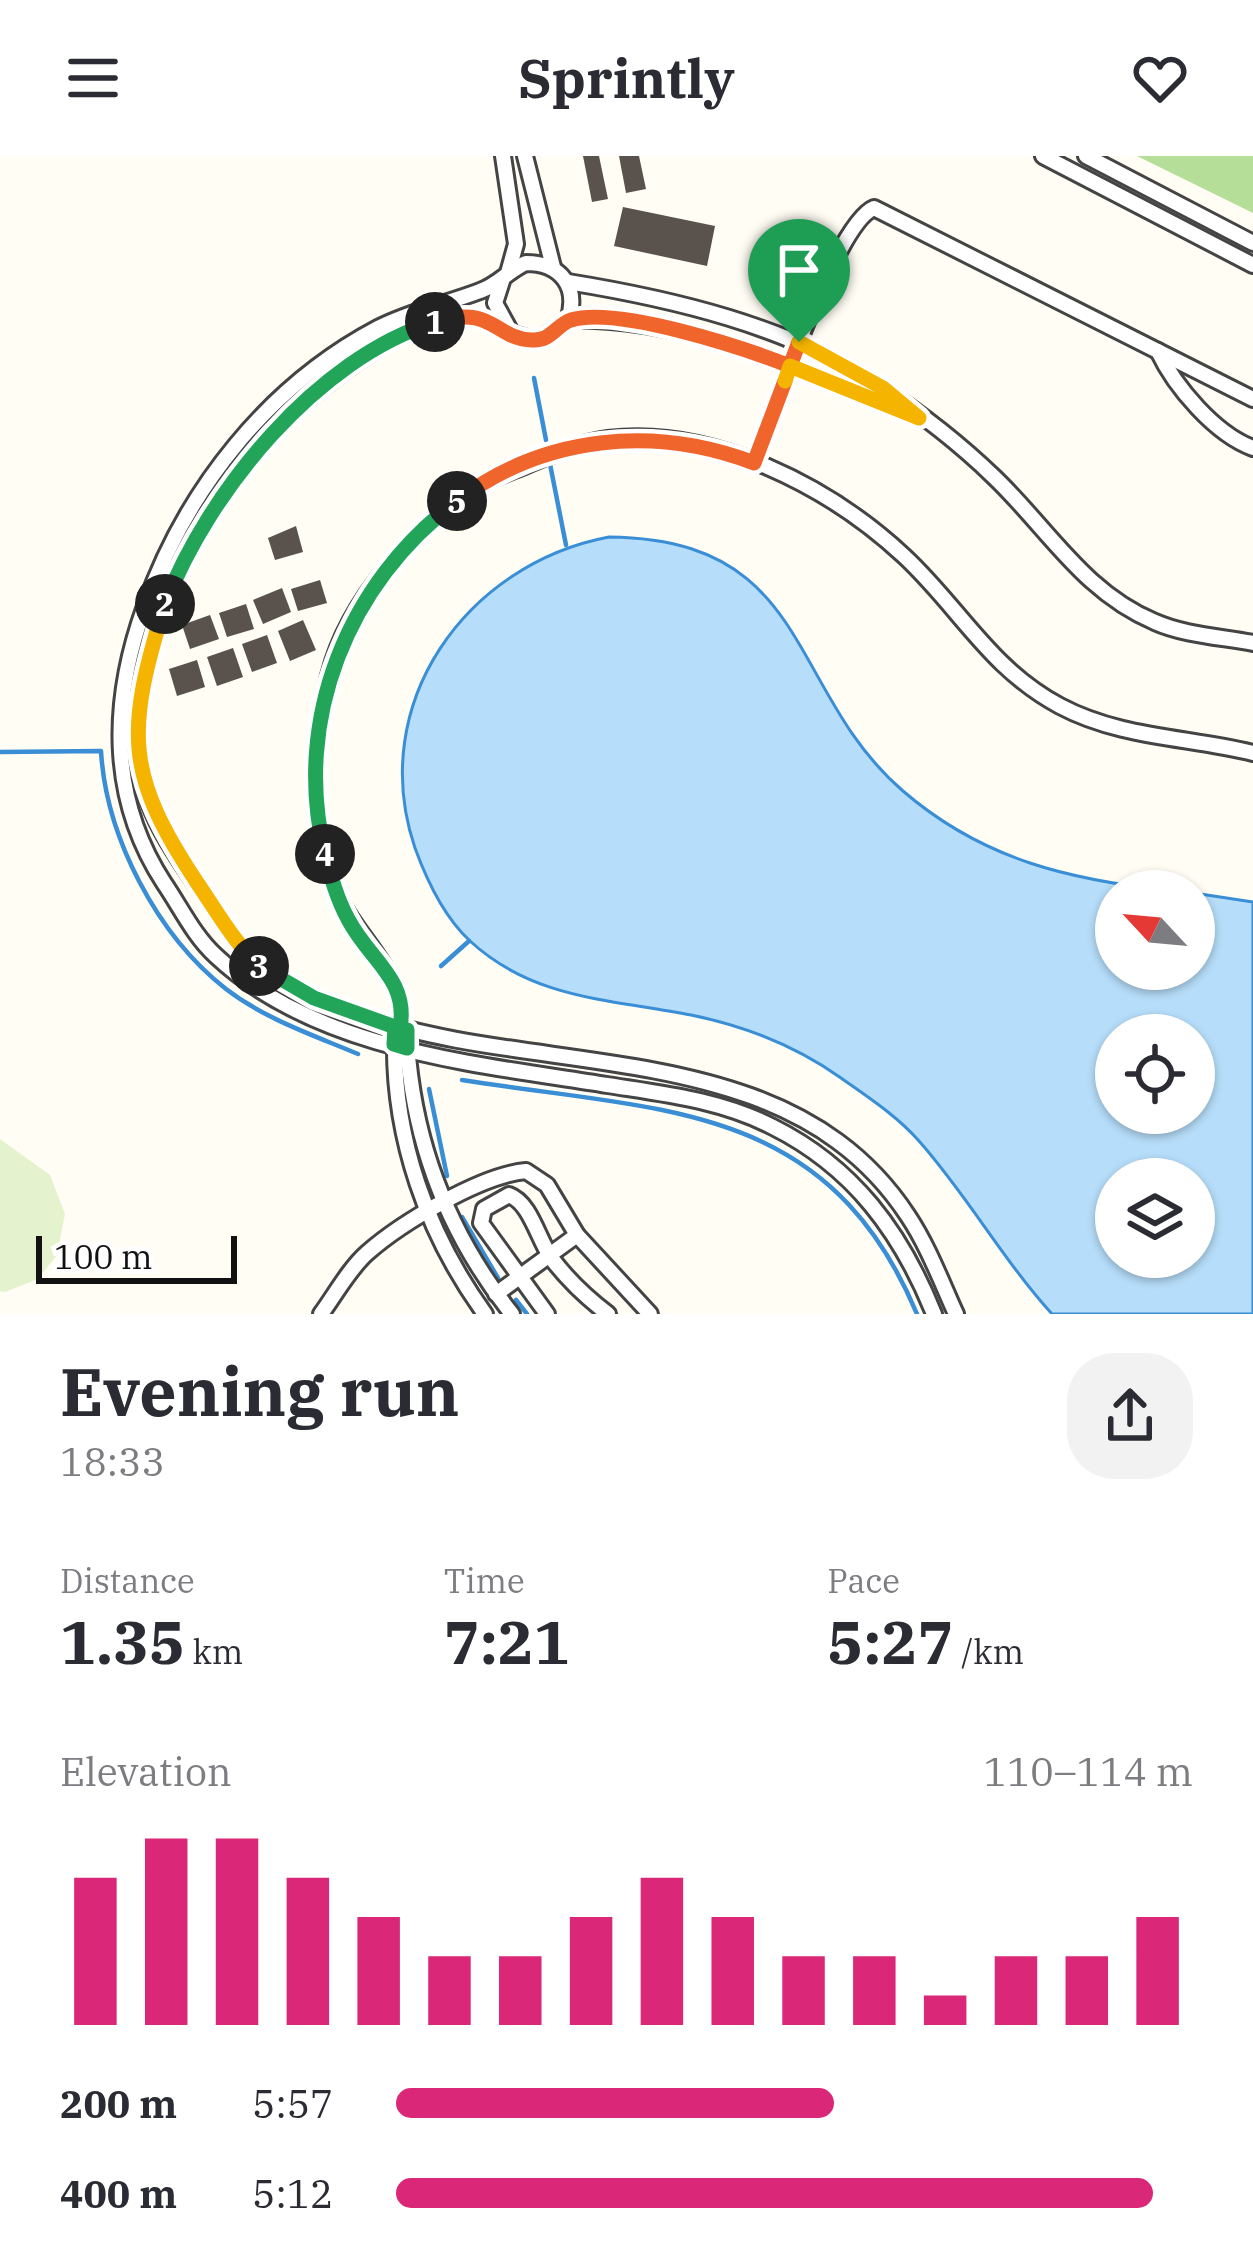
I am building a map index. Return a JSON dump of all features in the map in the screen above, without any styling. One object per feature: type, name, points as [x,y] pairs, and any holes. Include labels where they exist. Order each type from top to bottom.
[{"type":"street","points":[[503,156],[515,244],[495,303],[505,328]]},
{"type":"street","points":[[525,156],[553,267],[568,282],[679,305],[799,342],[883,388],[992,475],[1087,580],[1119,603],[1158,624],[1253,644]]},
{"type":"street","points":[[1043,156],[1253,265]]},
{"type":"street","points":[[1086,156],[1253,243]]},
{"type":"street","points":[[754,463],[799,342],[853,222],[874,208],[1253,399]]},
{"type":"street","points":[[553,267],[526,263],[377,328],[312,370],[221,462],[181,524],[154,580],[128,664],[119,758],[129,817],[151,863],[196,934],[235,972],[279,1000],[401,1035],[703,1101],[772,1126],[837,1168],[878,1210],[909,1255],[934,1314]]},
{"type":"street","points":[[568,282],[572,308],[568,320],[538,340],[487,318],[460,316],[412,329],[345,370],[292,414],[232,481],[188,551],[166,599],[145,682],[138,752],[147,797],[161,831],[225,926],[266,973],[401,1035],[707,1081],[780,1106],[851,1151],[893,1195],[921,1238],[956,1314]]},
{"type":"street","points":[[568,320],[676,331],[790,366],[919,418]]},
{"type":"street","points":[[1157,350],[1166,368],[1222,431],[1253,448]]},
{"type":"street","points":[[484,1314],[463,1285],[428,1210],[398,1114],[404,1006],[399,985],[349,922],[332,882],[314,788],[327,683],[370,589],[422,527],[458,500],[550,455],[607,439],[662,438],[754,463],[849,514],[900,553],[934,585],[972,638],[1017,679],[1058,705],[1130,732],[1253,753]]},
{"type":"street","points":[[401,1035],[414,1111],[444,1205],[512,1314]]},
{"type":"street","points":[[321,1314],[364,1255],[428,1210],[501,1177],[526,1172],[548,1185],[577,1235],[650,1314]]},
{"type":"street","points":[[547,1314],[481,1223],[484,1209],[516,1196],[549,1256],[608,1314]]},
{"type":"street","points":[[496,1294],[577,1235]]},
{"type":"green space","points":[[1137,156],[1253,156],[1253,213]]},
{"type":"green space","points":[[0,1139],[50,1175],[65,1214],[57,1255],[38,1279],[5,1292],[0,1291]]},
{"type":"water","points":[[609,537],[675,544],[725,563],[761,592],[789,627],[865,751],[903,791],[933,815],[996,850],[1095,879],[1095,990],[1215,990],[1215,896],[1253,902],[1253,1314],[1052,1314],[919,1141],[882,1107],[824,1067],[731,1025],[547,986],[520,975],[470,941],[437,898],[415,848],[403,794],[405,742],[417,693],[440,649],[472,609],[511,577],[558,552]]},
{"type":"building","points":[[583,156],[599,156],[608,199],[592,202]]},
{"type":"building","points":[[619,156],[639,156],[646,189],[626,193]]},
{"type":"building","points":[[623,207],[715,226],[707,266],[614,246]]},
{"type":"building","points":[[296,526],[303,552],[275,560],[268,538]]},
{"type":"building","points":[[320,580],[327,603],[298,611],[291,589]]},
{"type":"building","points":[[282,588],[291,612],[263,624],[253,600]]},
{"type":"building","points":[[246,604],[254,629],[227,637],[219,613]]},
{"type":"building","points":[[210,615],[219,639],[190,649],[182,625]]},
{"type":"building","points":[[303,620],[316,650],[290,661],[278,631]]},
{"type":"building","points":[[267,635],[277,663],[252,672],[242,644]]},
{"type":"building","points":[[233,648],[243,677],[217,686],[207,657]]},
{"type":"building","points":[[197,660],[205,687],[177,696],[169,669]]},
{"type":"waterway","points":[[534,378],[546,440]]},
{"type":"waterway","points":[[550,464],[566,545]]},
{"type":"waterway","points":[[0,752],[101,751],[105,784],[125,850],[157,913],[178,941],[241,1000],[358,1054]]},
{"type":"waterway","points":[[441,966],[469,941]]},
{"type":"waterway","points":[[462,1080],[670,1112],[730,1129],[786,1154],[836,1192],[880,1244],[917,1314]]},
{"type":"waterway","points":[[429,1089],[447,1176]]},
{"type":"waterway","points":[[462,1217],[498,1278]]},
{"type":"waterway","points":[[516,1300],[527,1314]]},
{"type":"route","points":[[799,342],[790,366],[676,331],[618,321],[568,320],[550,337],[524,340],[487,318],[444,319],[412,329],[345,370],[292,414],[232,481],[188,551],[166,599],[145,682],[138,752],[147,797],[161,831],[225,926],[266,973],[314,998],[395,1027],[394,1044],[407,1048],[407,1030],[400,1028],[404,1006],[399,985],[349,922],[332,882],[314,788],[327,683],[346,634],[370,589],[422,527],[476,486],[550,455],[607,439],[662,438],[754,463],[790,366],[919,418],[883,388],[799,342]]}]
